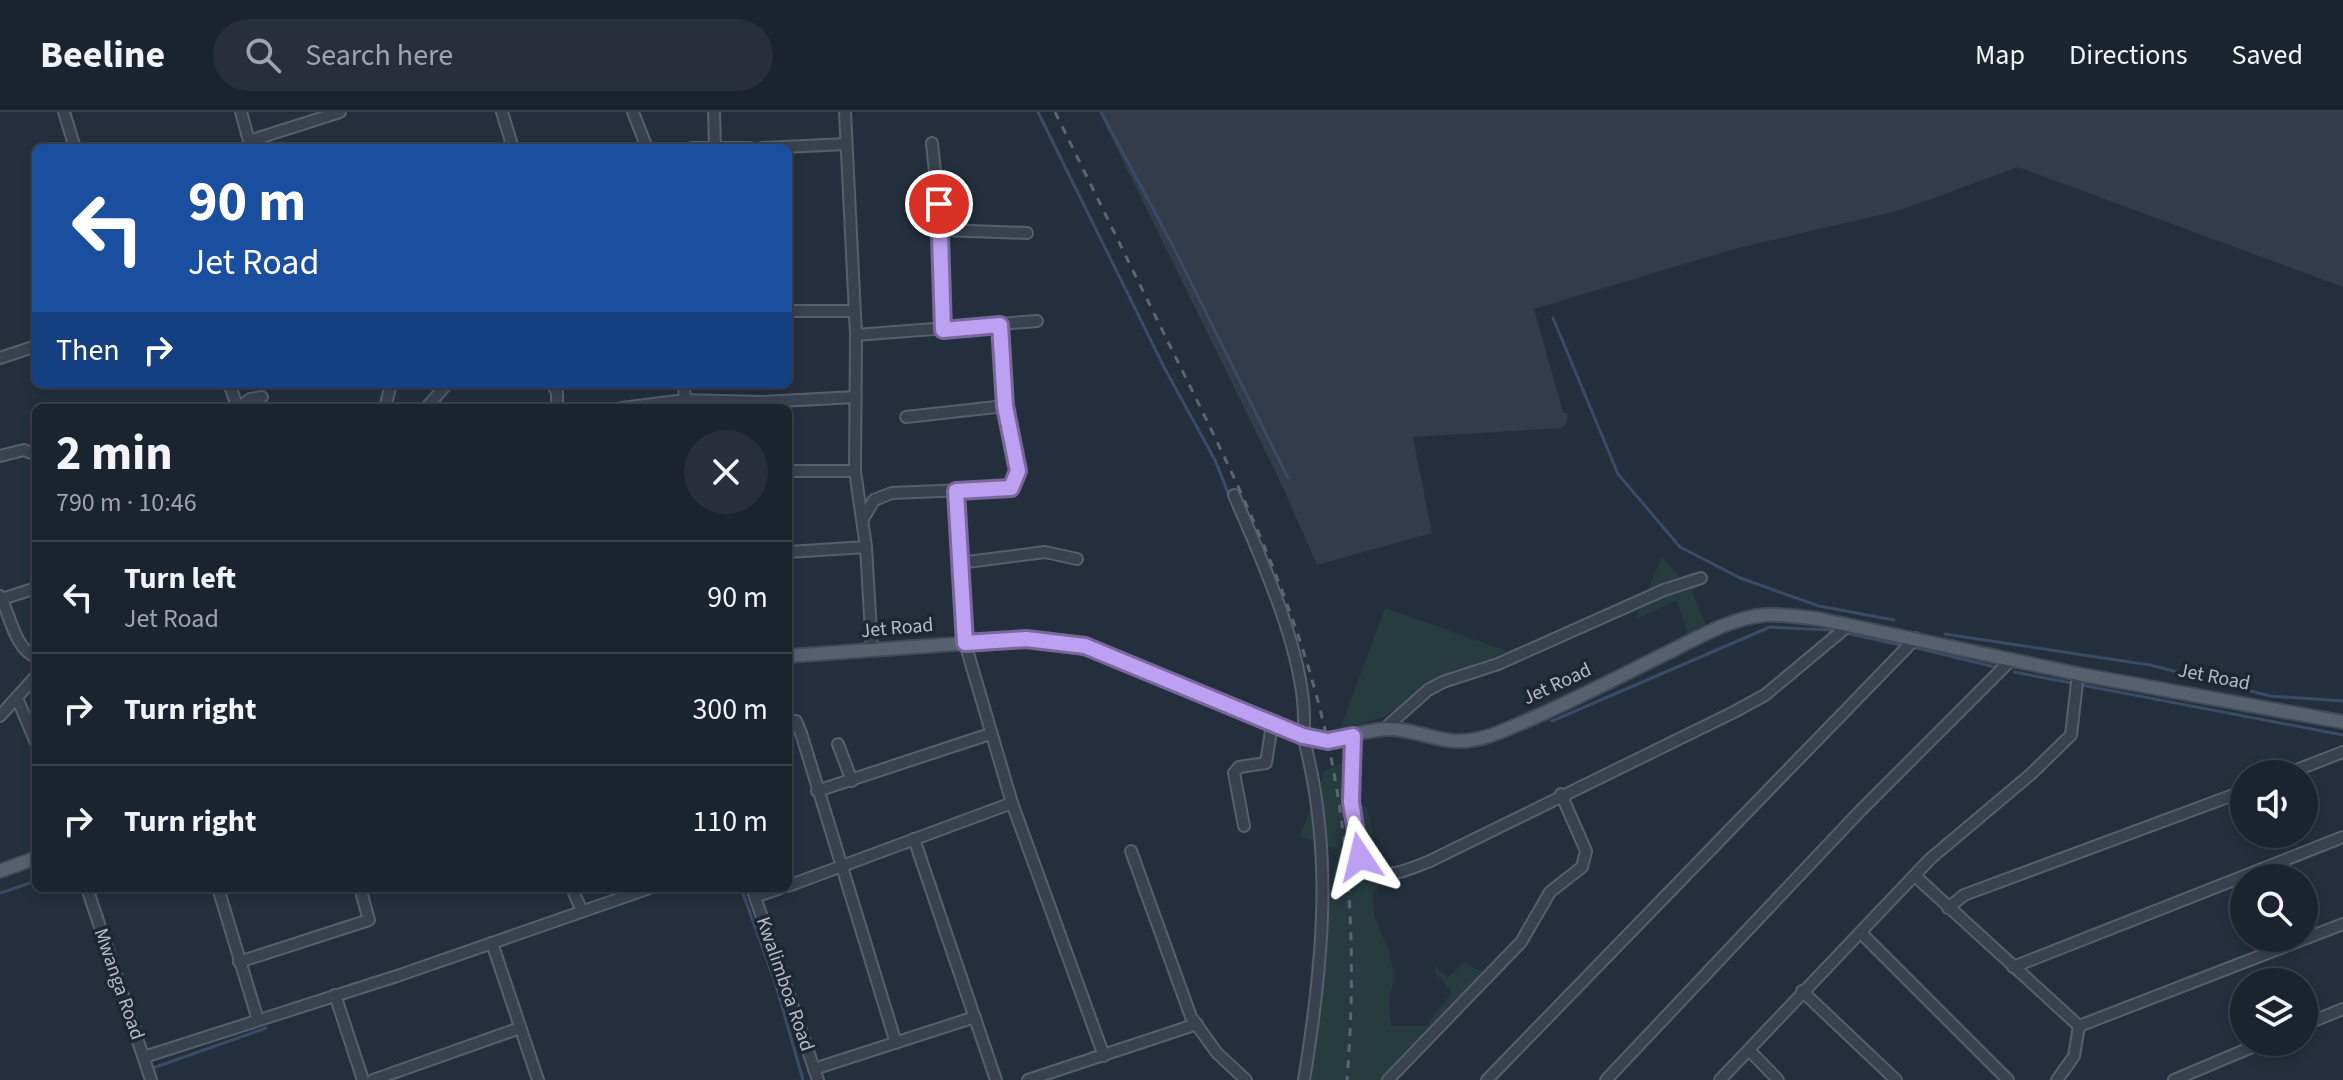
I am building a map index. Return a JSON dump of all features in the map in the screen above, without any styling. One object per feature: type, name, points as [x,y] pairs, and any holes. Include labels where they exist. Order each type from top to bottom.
[{"type":"main road","name":"Jet Road","points":[[792,656],[1026,639],[1085,646],[1303,736],[1328,741],[1384,729],[1447,741],[1488,737],[1741,619],[1781,615],[1849,625],[2078,674],[2343,722]]},
{"type":"main road","points":[[0,871],[32,859]]},
{"type":"street","points":[[64,112],[74,144]]},
{"type":"street","points":[[241,112],[250,144],[340,112]]},
{"type":"street","points":[[502,112],[512,144]]},
{"type":"street","points":[[633,112],[645,144]]},
{"type":"street","points":[[714,112],[715,144]]},
{"type":"street","points":[[845,112],[856,335],[855,471],[866,547],[872,650]]},
{"type":"street","points":[[932,143],[941,230],[943,330]]},
{"type":"street","points":[[792,147],[846,144]]},
{"type":"street","points":[[941,230],[1027,233]]},
{"type":"street","points":[[792,311],[854,311]]},
{"type":"street","points":[[856,335],[1037,321]]},
{"type":"street","points":[[862,521],[866,509],[885,495],[1011,488],[1016,484],[1018,471],[1005,406],[1000,325]]},
{"type":"street","points":[[0,344],[2,358],[32,347]]},
{"type":"street","points":[[430,404],[444,388]]},
{"type":"street","points":[[245,404],[262,397]]},
{"type":"street","points":[[774,404],[855,397]]},
{"type":"street","points":[[906,417],[1005,406]]},
{"type":"street","points":[[0,456],[24,450],[32,453]]},
{"type":"street","points":[[792,471],[855,471]]},
{"type":"street","points":[[956,491],[965,643],[1012,803],[1104,1056]]},
{"type":"street","points":[[1234,495],[1270,581],[1296,669],[1303,736],[1316,795],[1324,878],[1317,999],[1304,1080]]},
{"type":"street","points":[[792,552],[866,547]]},
{"type":"street","points":[[959,563],[1055,551],[1077,559]]},
{"type":"street","points":[[1384,729],[1428,690],[1443,682],[1498,664],[1664,590],[1701,578]]},
{"type":"street","points":[[32,589],[1,598],[32,656]]},
{"type":"street","points":[[1353,736],[1351,802],[1356,842],[1366,866],[1377,874],[1393,873],[1428,862],[1765,695],[1849,625]]},
{"type":"street","points":[[1487,1080],[1916,638]]},
{"type":"street","points":[[1606,1080],[1861,810],[2011,660]]},
{"type":"street","points":[[1720,1080],[1802,991],[1957,834],[2031,774],[2071,735],[2078,674]]},
{"type":"street","points":[[0,716],[32,680]]},
{"type":"street","points":[[17,698],[32,726]]},
{"type":"street","points":[[792,722],[797,722],[839,867],[896,1043]]},
{"type":"street","points":[[1244,826],[1234,773],[1239,767],[1266,763],[1272,725]]},
{"type":"street","points":[[817,791],[990,734]]},
{"type":"street","points":[[838,744],[852,781]]},
{"type":"street","points":[[2318,762],[2343,752]]},
{"type":"street","points":[[1388,1080],[1521,942],[1550,892],[1582,867],[1586,859],[1581,836],[1561,794]]},
{"type":"street","points":[[1948,908],[1964,895],[2230,796]]},
{"type":"street","points":[[792,885],[1012,803]]},
{"type":"street","points":[[2013,967],[2343,837]]},
{"type":"street","points":[[914,839],[996,1080]]},
{"type":"street","points":[[1131,851],[1179,986],[1197,1024],[1217,1053],[1246,1080]]},
{"type":"street","points":[[1915,876],[2079,1026]]},
{"type":"street","name":"Mwanga Road","points":[[88,892],[151,1080]]},
{"type":"street","points":[[219,892],[258,1020]]},
{"type":"street","points":[[239,962],[369,920],[361,892]]},
{"type":"street","points":[[574,892],[581,909]]},
{"type":"street","points":[[144,1057],[637,892]]},
{"type":"street","name":"Kwalimboa Road","points":[[753,893],[816,1074]]},
{"type":"street","points":[[2079,1026],[2343,924]]},
{"type":"street","points":[[1861,933],[2008,1080]]},
{"type":"street","points":[[492,943],[538,1080]]},
{"type":"street","points":[[1802,991],[1896,1080]]},
{"type":"street","points":[[335,995],[363,1080]]},
{"type":"street","points":[[2318,1019],[2343,1009]]},
{"type":"street","points":[[816,1074],[975,1017]]},
{"type":"street","points":[[1028,1080],[1197,1024]]},
{"type":"street","points":[[2057,1080],[2074,1056],[2079,1026]]},
{"type":"street","points":[[373,1080],[520,1028]]},
{"type":"street","points":[[1749,1050],[1778,1080]]},
{"type":"street","points":[[2174,1080],[2231,1056]]},
{"type":"shaded area","points":[[1099,112],[2343,112],[2343,287],[2018,167],[1901,210],[1734,249],[1534,309],[1563,412],[1568,414],[1566,424],[1561,428],[1413,437],[1432,533],[1317,565],[1280,481]]},
{"type":"green space","points":[[1662,556],[1680,578],[1699,585],[1692,592],[1707,627],[1688,634],[1677,601],[1636,619]]},
{"type":"green space","points":[[1385,608],[1507,651],[1468,667],[1384,717],[1340,729]]},
{"type":"green space","points":[[1347,760],[1354,762],[1358,783],[1355,800],[1367,809],[1375,838],[1365,845],[1369,861],[1343,852],[1384,880],[1372,895],[1375,918],[1389,951],[1395,976],[1389,1000],[1391,1026],[1426,1026],[1452,992],[1435,973],[1436,966],[1447,978],[1464,963],[1483,972],[1449,1007],[1397,1080],[1300,1080],[1309,1019],[1311,962],[1338,850],[1300,836],[1325,771]]},
{"type":"waterway","points":[[1038,112],[1165,369],[1215,460],[1238,518]]},
{"type":"waterway","points":[[1101,112],[1172,244],[1288,478]]},
{"type":"waterway","points":[[1553,318],[1618,474],[1680,547],[1740,578],[1819,606],[1894,620]]},
{"type":"waterway","points":[[1552,721],[1770,627],[1831,630]]},
{"type":"waterway","points":[[1846,633],[1900,645]]},
{"type":"waterway","points":[[1945,634],[2150,665],[2270,696],[2343,701]]},
{"type":"waterway","points":[[1913,647],[1999,668]]},
{"type":"waterway","points":[[2014,672],[2343,735]]},
{"type":"waterway","points":[[0,893],[32,882]]},
{"type":"waterway","points":[[742,892],[775,982],[803,1080]]},
{"type":"waterway","points":[[157,1080],[153,1068],[266,1028]]},
{"type":"railway","points":[[1055,112],[1245,501],[1284,596],[1316,693],[1336,785],[1347,869],[1351,953],[1347,1080]]},
{"type":"route","points":[[939,204],[943,330],[1000,325],[1005,406],[1018,471],[1016,484],[1011,488],[956,491],[965,643],[1026,639],[1056,640],[1085,646],[1303,736],[1328,741],[1353,736],[1351,802],[1360,857]]}]
